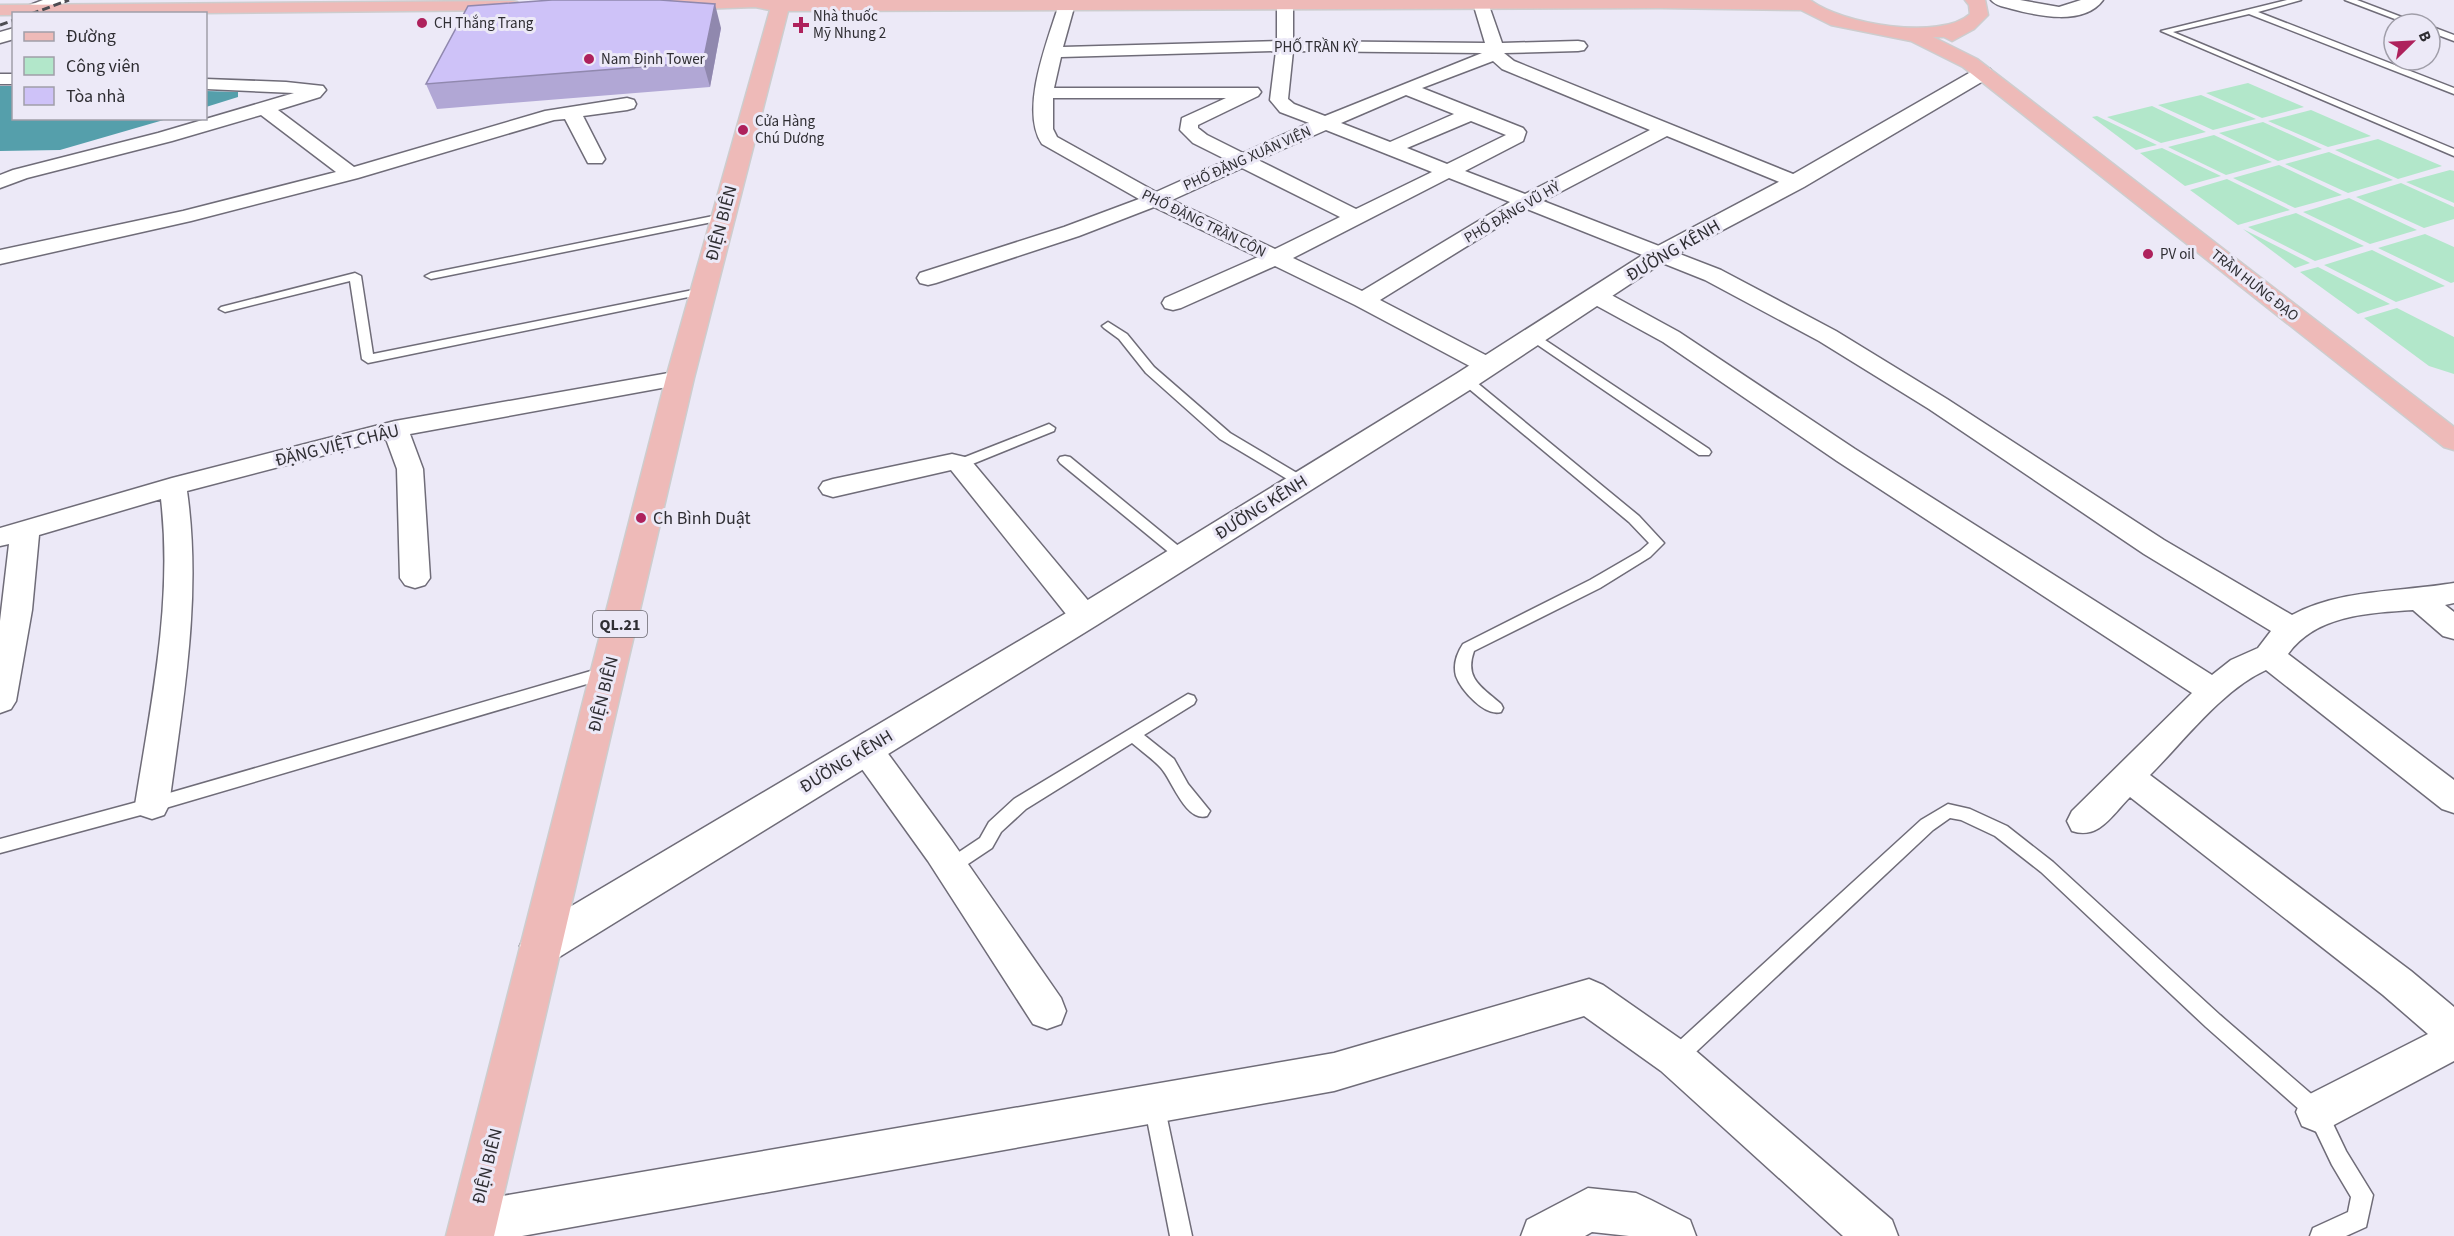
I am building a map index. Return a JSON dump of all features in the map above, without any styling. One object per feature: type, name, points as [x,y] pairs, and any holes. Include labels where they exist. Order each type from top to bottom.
[{"type":"main road","points":[[1974,0],[1978,3],[1979,15],[1968,25],[1953,30],[1952,40],[1977,68]]},
{"type":"main road","points":[[651,5],[1802,2],[1833,18],[1911,36],[1931,43],[1977,68]]},
{"type":"main road","name":"ĐIỆN BIÊN","points":[[472,1229],[680,378],[778,4]]},
{"type":"main road","points":[[0,10],[63,7],[532,6]]},
{"type":"main road","points":[[1881,30],[1913,33],[1945,31],[1968,25]]},
{"type":"main road","name":"TRẦN HƯNG ĐẠO","points":[[1977,68],[2451,435]]},
{"type":"street","points":[[2000,0],[2064,13],[2079,10],[2094,0]]},
{"type":"street","points":[[1285,3],[1285,46],[1279,100],[1287,108],[1713,275],[1764,299],[1884,369],[2154,547],[2291,629]]},
{"type":"street","points":[[1481,3],[1495,51],[1508,65],[1796,182]]},
{"type":"street","name":"PHỐ ĐẶNG TRẦN CÔN","points":[[1067,4],[1046,74],[1044,93],[1046,137],[1154,200],[1363,300],[1477,373]]},
{"type":"street","name":"PHỐ TRẦN KỲ","points":[[1053,52],[1285,46],[1495,51],[1578,46]]},
{"type":"street","name":"PHỐ ĐẶNG XUÂN VIỆN","points":[[928,278],[1047,239],[1154,200],[1240,159],[1495,51]]},
{"type":"street","name":"ĐƯỜNG KÊNH","points":[[541,946],[1085,617],[1477,373],[1660,254],[1796,182],[1977,68]]},
{"type":"street","points":[[0,182],[264,108],[314,93],[317,90],[207,84]]},
{"type":"street","points":[[1173,303],[1275,258],[1516,137],[1516,132],[1407,89]]},
{"type":"street","points":[[1252,92],[1189,122],[1190,130],[1200,139],[1356,217]]},
{"type":"street","points":[[1044,93],[1280,92]]},
{"type":"street","points":[[0,257],[184,217],[351,174],[552,115],[627,105]]},
{"type":"street","points":[[264,108],[351,174]]},
{"type":"street","points":[[571,111],[595,159]]},
{"type":"street","points":[[1392,148],[1470,114]]},
{"type":"street","name":"PHỐ ĐẶNG VŨ HỶ","points":[[1363,300],[1525,202],[1664,130]]},
{"type":"street","points":[[1596,296],[1671,337],[1846,455],[2213,691]]},
{"type":"street","name":"ĐẶNG VIỆT CHÂU","points":[[12,534],[173,487],[395,429],[680,378]]},
{"type":"street","points":[[395,429],[410,469],[415,578]]},
{"type":"street","points":[[833,488],[952,462],[960,464],[1085,617]]},
{"type":"street","points":[[152,805],[179,607],[178,513],[173,487]]},
{"type":"street","points":[[0,701],[17,610],[12,534]]},
{"type":"street","points":[[2084,821],[2213,691],[2242,668],[2269,656],[2291,629],[2313,618],[2367,603],[2419,599],[2454,593]]},
{"type":"street","points":[[2419,599],[2454,628]]},
{"type":"street","points":[[2269,656],[2454,799]]},
{"type":"street","points":[[866,749],[950,867],[1047,1011]]},
{"type":"street","points":[[2127,776],[2397,983],[2454,1032]]},
{"type":"street","points":[[472,1229],[1334,1072],[1589,997],[1675,1058],[1876,1236]]},
{"type":"street","points":[[2317,1112],[2454,1041]]},
{"type":"street","points":[[1543,1236],[1588,1210],[1636,1215],[1674,1236]]},
{"type":"lane","points":[[2297,0],[2165,31],[2454,153]]},
{"type":"lane","points":[[2349,0],[2382,12]]},
{"type":"lane","points":[[2249,11],[2454,91]]},
{"type":"lane","points":[[430,276],[723,217]]},
{"type":"lane","points":[[225,309],[355,276],[368,359],[703,291]]},
{"type":"lane","points":[[1108,326],[1123,337],[1150,369],[1225,436],[1302,482]]},
{"type":"lane","points":[[1533,336],[1704,452]]},
{"type":"lane","points":[[1477,373],[1658,543],[1645,554],[1595,584],[1468,648],[1462,662],[1464,680],[1495,708]]},
{"type":"lane","points":[[960,464],[1049,429]]},
{"type":"lane","points":[[1065,460],[1182,556]]},
{"type":"lane","points":[[0,846],[152,805],[608,672]]},
{"type":"lane","points":[[950,867],[986,843],[995,827],[1020,804],[1188,700]]},
{"type":"lane","points":[[1132,734],[1168,764],[1182,789],[1201,811]]},
{"type":"lane","points":[[1675,1058],[1863,881],[1927,825],[1948,811],[1964,814],[2001,831],[2047,867],[2213,1021],[2317,1112],[2339,1158],[2362,1195],[2358,1219],[2321,1236]]},
{"type":"lane","points":[[1154,1104],[1181,1236]]},
{"type":"green space","points":[[2248,83],[2304,107],[2262,118],[2206,93]]},
{"type":"green space","points":[[2201,95],[2256,119],[2213,130],[2158,105]]},
{"type":"green space","points":[[2152,106],[2206,132],[2161,143],[2107,117]]},
{"type":"green space","points":[[2311,110],[2371,136],[2328,147],[2268,121]]},
{"type":"green space","points":[[2097,116],[2157,145],[2136,150],[2092,117]]},
{"type":"green space","points":[[2263,122],[2322,149],[2278,161],[2219,133]]},
{"type":"green space","points":[[2214,135],[2272,162],[2226,175],[2168,147]]},
{"type":"green space","points":[[2378,139],[2442,166],[2398,179],[2335,150]]},
{"type":"green space","points":[[2162,148],[2221,176],[2185,186],[2140,153]]},
{"type":"green space","points":[[2329,152],[2393,180],[2348,193],[2285,164]]},
{"type":"green space","points":[[2279,165],[2342,195],[2295,208],[2233,178]]},
{"type":"green space","points":[[2450,170],[2454,171],[2454,203],[2406,182]]},
{"type":"green space","points":[[2227,179],[2290,210],[2238,225],[2190,190]]},
{"type":"green space","points":[[2401,183],[2454,207],[2454,219],[2424,228],[2356,197]]},
{"type":"green space","points":[[2349,198],[2417,230],[2370,244],[2303,212]]},
{"type":"green space","points":[[2296,213],[2364,246],[2315,261],[2248,227]]},
{"type":"green space","points":[[2243,229],[2310,263],[2295,268]]},
{"type":"green space","points":[[2425,234],[2454,247],[2454,282],[2451,283],[2378,248]]},
{"type":"green space","points":[[2372,250],[2445,286],[2396,302],[2324,265]]},
{"type":"green space","points":[[2318,267],[2390,304],[2358,314],[2300,272]]},
{"type":"green space","points":[[2397,308],[2454,337],[2454,374],[2429,366],[2364,318]]},
{"type":"water","points":[[0,86],[12,86],[12,120],[164,120],[60,150],[0,151]]},
{"type":"water","points":[[207,91],[238,92],[238,97],[207,107]]},
{"type":"building","name":"Nam Định Tower","points":[[552,0],[660,0],[715,4],[703,62],[426,84],[468,6]]},
{"type":"railway","points":[[36,12],[69,0]]},
{"type":"railway","points":[[0,25],[12,21]]},
{"type":"place","name":"CH Thắng Trang","points":[[422,23]]},
{"type":"place","name":"Nhà thuốc Mỹ Nhung 2","points":[[801,25]]},
{"type":"place","name":"Nam Định Tower","points":[[589,59]]},
{"type":"place","name":"Cửa Hàng Chú Dương","points":[[743,130]]},
{"type":"place","name":"PV oil","points":[[2148,254]]},
{"type":"place","name":"Ch Bình Duật","points":[[641,518]]}]
